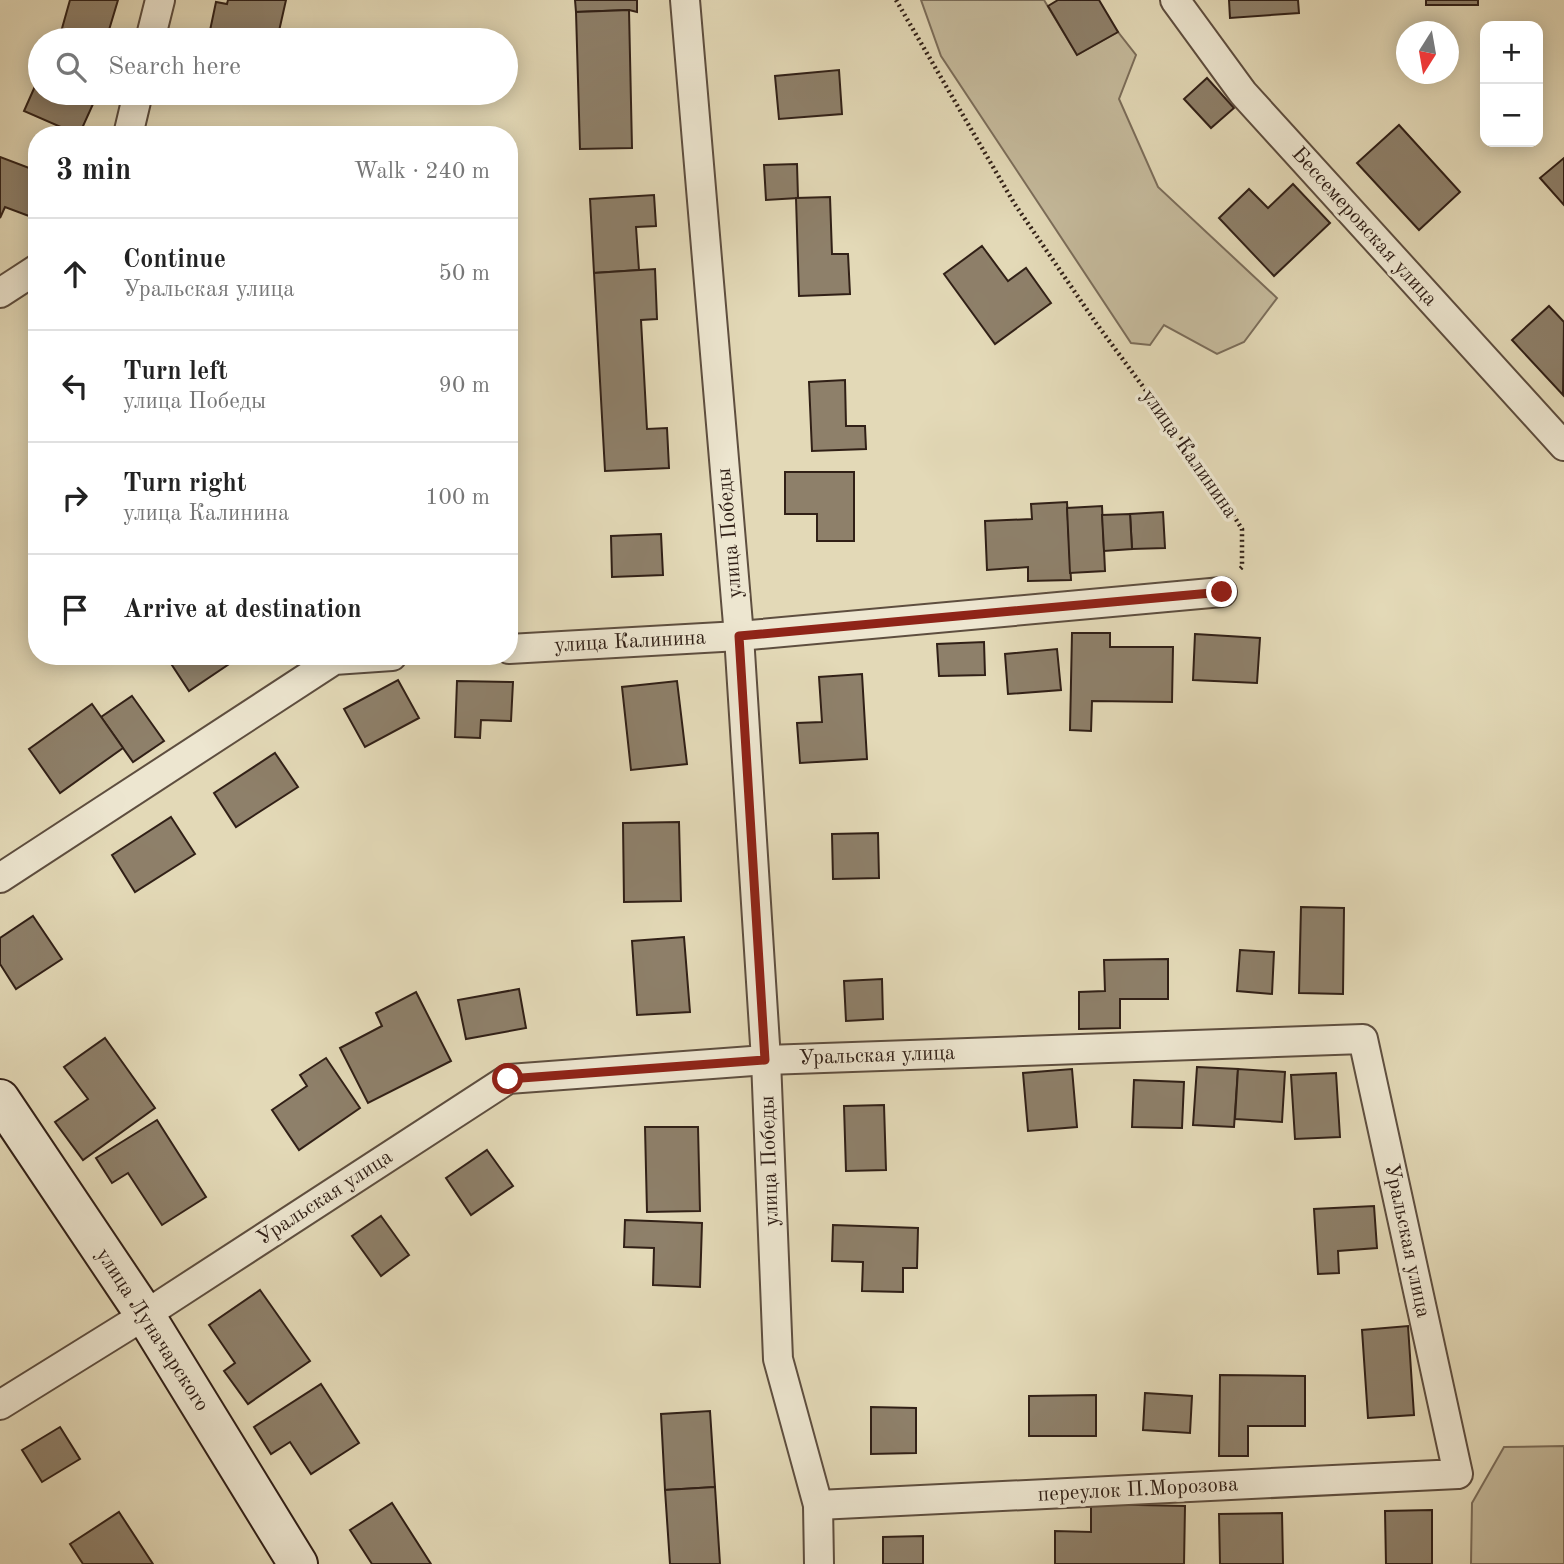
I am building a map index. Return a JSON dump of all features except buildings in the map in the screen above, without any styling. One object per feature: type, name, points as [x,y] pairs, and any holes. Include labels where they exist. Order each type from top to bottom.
[{"type":"street","points":[[153,28],[160,0]]},
{"type":"street","name":"улица Победы","points":[[685,0],[739,636],[765,1060],[778,1359],[818,1505],[820,1564]]},
{"type":"street","name":"Бессемеровская улица","points":[[1175,0],[1242,93],[1564,446]]},
{"type":"street","points":[[130,126],[135,105]]},
{"type":"street","points":[[0,293],[28,276]]},
{"type":"street","name":"улица Калинина","points":[[518,648],[739,636],[1222,592]]},
{"type":"street","points":[[0,878],[322,665]]},
{"type":"street","name":"Уральская улица","points":[[0,1405],[145,1315],[508,1079],[765,1060],[1363,1039],[1458,1474]]},
{"type":"street","name":"улица Луначарского","points":[[0,1099],[145,1315],[298,1564]]},
{"type":"street","name":"переулок П.Морозова","points":[[818,1505],[1458,1474]]},
{"type":"path","name":"улица Калинина","points":[[896,0],[1014,203],[1096,323],[1206,472],[1242,529],[1242,567],[1222,592]]},
{"type":"shaded area","points":[[921,0],[1044,0],[1077,55],[1118,32],[1136,55],[1119,99],[1158,187],[1277,298],[1244,342],[1217,354],[1164,325],[1150,345],[1131,343],[941,56]]},
{"type":"shaded area","points":[[1564,1446],[1564,1564],[1471,1564],[1472,1503],[1504,1447]]},
{"type":"route","points":[[508,1079],[765,1060],[739,636],[1222,592]]}]
